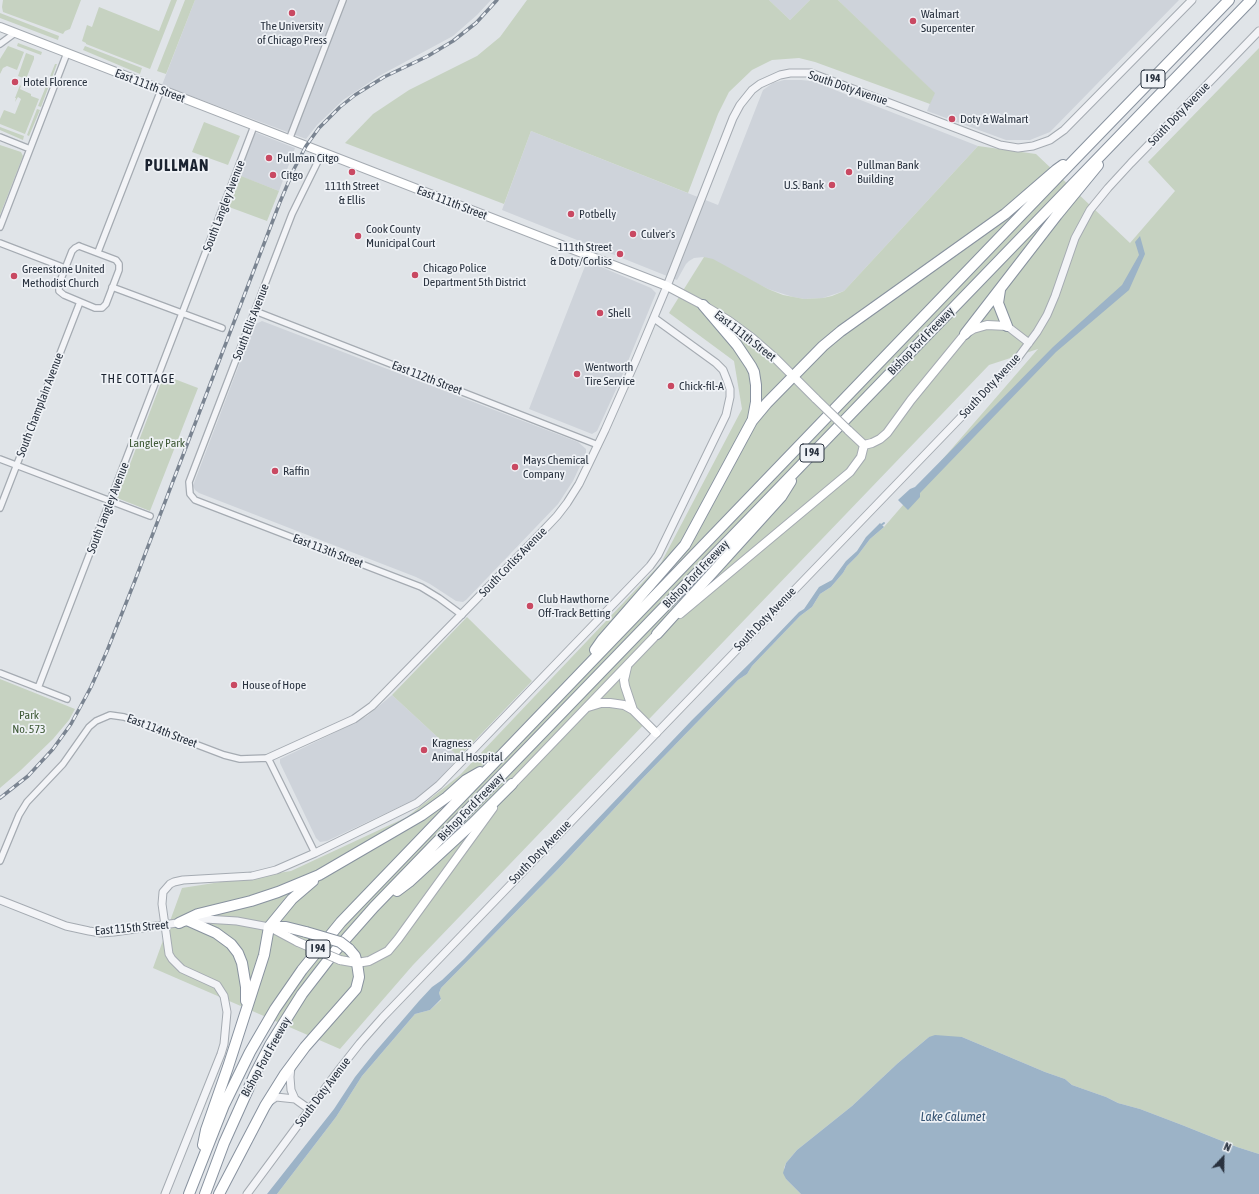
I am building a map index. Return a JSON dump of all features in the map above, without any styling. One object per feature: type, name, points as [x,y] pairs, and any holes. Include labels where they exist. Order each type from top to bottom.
[{"type":"highway","name":"Bishop Ford Freeway","points":[[189,1194],[224,1105],[240,1071],[275,1009],[302,970],[327,938],[359,902],[582,670],[1229,0]]},
{"type":"highway","name":"Bishop Ford Freeway","points":[[205,1194],[224,1143],[254,1074],[298,1000],[336,950],[374,907],[1251,0]]},
{"type":"highway","points":[[965,334],[1056,215],[1090,177],[1122,132]]},
{"type":"highway","points":[[582,670],[602,640],[685,545],[752,421],[767,403],[823,346],[841,331],[1005,214],[1056,170],[1077,157]]},
{"type":"highway","points":[[1002,286],[998,296],[998,303],[1006,326]]},
{"type":"highway","points":[[703,304],[738,345],[754,372],[756,393],[755,411],[752,421]]},
{"type":"highway","points":[[657,634],[781,497],[801,465]]},
{"type":"highway","points":[[184,922],[198,914],[251,901],[278,892],[319,875],[422,815],[447,797],[466,780],[492,765]]},
{"type":"highway","points":[[374,907],[410,882],[512,784]]},
{"type":"highway","points":[[198,1171],[206,1130],[264,955],[269,927],[292,899],[319,875]]},
{"type":"highway","points":[[184,922],[207,928],[225,938],[238,953],[244,973],[246,987],[246,1011]]},
{"type":"highway","points":[[219,1194],[265,1106],[305,1047],[356,989],[359,977],[355,956],[340,942],[286,927],[269,927]]},
{"type":"main road","name":"East 111th Street","points":[[0,27],[667,286],[703,304],[752,338],[776,359],[793,378],[864,445]]},
{"type":"main road","points":[[269,927],[298,942],[340,960],[357,963],[370,961],[388,951],[475,831],[512,784],[657,634],[744,559],[850,472],[861,457],[864,445],[880,439],[887,433],[965,334],[973,329],[987,325],[1006,326]]},
{"type":"main road","points":[[628,664],[625,672],[625,686],[633,710]]},
{"type":"main road","points":[[587,707],[600,703],[610,703],[624,706],[633,710],[656,733]]},
{"type":"street","points":[[289,140],[343,0]]},
{"type":"street","name":"South Doty Avenue","points":[[667,286],[736,111],[752,90],[764,82],[780,75],[790,73],[811,73],[990,142],[1008,147],[1033,146],[1050,140],[1064,130],[1192,0]]},
{"type":"street","name":"South Doty Avenue","points":[[247,1194],[309,1109],[360,1043],[383,1017],[1001,376],[1029,343],[1047,315],[1075,238],[1090,210],[1131,163],[1259,31]]},
{"type":"street","points":[[0,44],[15,33]]},
{"type":"street","points":[[0,227],[67,53]]},
{"type":"street","points":[[98,252],[161,90]]},
{"type":"street","name":"South Langley Avenue","points":[[38,688],[254,126]]},
{"type":"street","points":[[0,137],[30,149]]},
{"type":"street","name":"South Ellis Avenue","points":[[190,494],[189,482],[292,214],[322,153]]},
{"type":"street","points":[[0,243],[65,268]]},
{"type":"street","points":[[77,246],[98,252],[116,260],[119,264],[119,270],[106,304],[102,308],[95,308],[62,294],[59,291],[59,284],[65,268],[72,251],[77,246]]},
{"type":"street","name":"South Corliss Avenue","points":[[268,758],[354,719],[372,706],[557,516],[578,484],[598,445],[667,286]]},
{"type":"street","points":[[112,287],[222,328]]},
{"type":"street","name":"South Champlain Avenue","points":[[0,508],[80,302]]},
{"type":"street","name":"East 112th Street","points":[[255,311],[598,445]]},
{"type":"street","points":[[165,1194],[221,1054],[225,1038],[227,1012],[224,996],[217,986],[182,969],[169,954],[162,904],[164,892],[170,884],[183,880],[264,874],[288,866],[401,812],[428,796],[653,563],[726,415],[730,397],[730,389],[723,370],[716,363],[654,318]]},
{"type":"street","points":[[1006,326],[1029,343]]},
{"type":"street","points":[[0,458],[150,516]]},
{"type":"street","name":"East 113th Street","points":[[190,494],[195,500],[421,587],[462,615]]},
{"type":"street","points":[[0,673],[67,699]]},
{"type":"street","name":"East 114th Street","points":[[0,861],[23,808],[62,764],[90,727],[96,721],[103,718],[110,716],[124,716],[234,758],[268,758]]},
{"type":"street","points":[[268,758],[315,853]]},
{"type":"street","name":"East 115th Street","points":[[0,900],[66,926],[89,932],[114,932],[205,919],[237,920],[269,927]]},
{"type":"street","points":[[292,1065],[290,1090],[295,1099],[309,1109]]},
{"type":"street","points":[[265,1106],[276,1097],[295,1099]]},
{"type":"shaded area","points":[[195,0],[491,0],[477,15],[453,36],[379,76],[343,100],[317,125],[306,139],[162,85]]},
{"type":"shaded area","points":[[769,0],[810,0],[790,20]]},
{"type":"shaded area","points":[[838,0],[1179,0],[1050,132],[1030,140],[1006,140],[927,111],[934,93]]},
{"type":"shaded area","points":[[784,80],[812,81],[978,146],[844,291],[823,298],[804,299],[793,297],[768,289],[704,257],[694,258],[689,261],[677,280],[502,210],[531,131],[718,205],[763,90],[773,83]]},
{"type":"shaded area","points":[[252,131],[295,148],[279,191],[235,174]]},
{"type":"shaded area","points":[[587,261],[651,288],[656,293],[619,383],[597,431],[592,434],[529,409]]},
{"type":"shaded area","points":[[262,321],[578,442],[586,449],[586,453],[573,481],[558,504],[466,600],[463,602],[456,601],[430,584],[416,577],[199,493],[195,490],[193,486],[194,483],[253,328],[256,324]]},
{"type":"shaded area","points":[[392,695],[459,757],[433,786],[420,797],[327,841],[320,842],[316,838],[280,763],[280,759],[367,716]]},
{"type":"green space","points":[[3,0],[81,0],[70,29],[65,31],[63,34],[3,12]]},
{"type":"green space","points":[[171,0],[177,0],[150,69],[86,44],[82,41],[87,25],[92,27],[99,7],[159,31]]},
{"type":"green space","points":[[185,0],[195,0],[166,74],[157,71]]},
{"type":"green space","points":[[527,0],[769,0],[790,20],[810,0],[838,0],[935,93],[930,104],[815,62],[799,58],[772,60],[752,70],[729,92],[718,114],[688,193],[531,131],[504,204],[345,143],[373,114],[409,90],[477,56],[500,37]]},
{"type":"green space","points":[[0,13],[59,36],[58,40],[0,18]]},
{"type":"green space","points":[[18,43],[42,52],[41,55],[17,46]]},
{"type":"green space","points":[[8,46],[24,52],[17,70],[7,66],[3,68],[0,74],[0,59]]},
{"type":"green space","points":[[85,46],[142,68],[140,74],[83,50]]},
{"type":"green space","points":[[1259,48],[1259,1154],[1072,1085],[1065,1079],[962,1037],[929,1037],[898,1063],[852,1106],[797,1150],[786,1163],[784,1168],[786,1179],[801,1194],[277,1194],[336,1117],[362,1076],[415,1014],[430,1010],[441,1000],[439,993],[441,988],[559,868],[641,780],[738,680],[747,674],[752,666],[800,616],[812,607],[820,594],[831,587],[870,539],[884,527],[1038,349],[989,365],[413,965],[340,1049],[153,968],[182,888],[291,871],[407,817],[460,775],[661,563],[742,409],[734,361],[669,313],[704,257],[713,259],[768,289],[783,295],[804,299],[832,296],[844,291],[978,146],[1036,154],[1130,243],[1175,191],[1148,162]]},
{"type":"green space","points":[[26,53],[34,56],[34,59],[26,79],[18,76]]},
{"type":"green space","points":[[55,64],[57,64],[41,107],[38,106]]},
{"type":"green space","points":[[20,85],[20,89],[39,99],[25,134],[0,124],[0,119],[4,110],[15,114],[21,99],[18,97],[15,102]]},
{"type":"green space","points":[[37,109],[40,110],[29,136],[27,135]]},
{"type":"green space","points":[[204,122],[240,136],[228,165],[192,152]]},
{"type":"green space","points":[[0,127],[24,136],[23,140],[0,130]]},
{"type":"green space","points":[[0,145],[21,152],[23,156],[0,215]]},
{"type":"green space","points":[[241,176],[279,191],[267,221],[229,207]]},
{"type":"green space","name":"Langley Park","points":[[164,375],[198,388],[150,511],[117,498]]},
{"type":"green space","points":[[467,617],[532,681],[459,757],[392,695]]},
{"type":"green space","name":"Park No. 573","points":[[0,679],[75,709],[69,720],[53,739],[0,788]]},
{"type":"water","points":[[1140,236],[1145,254],[1129,290],[1056,352],[920,493],[920,497],[908,510],[898,500],[910,489],[915,487],[1053,347],[1122,285],[1139,255],[1135,242]]},
{"type":"water","points":[[880,523],[884,527],[870,539],[831,587],[820,594],[812,607],[800,616],[752,666],[747,674],[738,680],[641,780],[559,868],[441,988],[439,993],[441,999],[430,1010],[415,1014],[362,1076],[336,1117],[277,1194],[267,1194],[334,1109],[355,1077],[419,1001],[432,987],[442,980],[464,959],[692,720],[799,612],[804,609],[819,587],[832,580],[846,561],[857,551],[866,537]]},
{"type":"water","name":"Lake Calumet","points":[[935,1035],[962,1037],[1065,1079],[1072,1085],[1259,1154],[1259,1194],[801,1194],[786,1179],[783,1173],[786,1163],[797,1150],[852,1106],[898,1063],[929,1037]]},
{"type":"waterway","points":[[880,526],[884,523]]},
{"type":"railway","points":[[0,798],[28,776],[53,749],[71,724],[91,687],[134,583],[280,202],[306,146],[319,128],[340,107],[355,95],[384,77],[428,56],[453,41],[476,23],[497,0]]},
{"type":"place","name":"The University of Chicago Press","points":[[292,13]]},
{"type":"place","name":"Walmart Supercenter","points":[[913,21]]},
{"type":"place","name":"Hotel Florence","points":[[15,82]]},
{"type":"place","name":"Doty & Walmart","points":[[952,119]]},
{"type":"place","name":"Pullman Citgo","points":[[269,158]]},
{"type":"place","name":"111th Street & Ellis","points":[[352,172]]},
{"type":"place","name":"Pullman Bank Building","points":[[849,172]]},
{"type":"place","name":"Citgo","points":[[273,175]]},
{"type":"place","name":"U.S. Bank","points":[[832,185]]},
{"type":"place","name":"Potbelly","points":[[571,214]]},
{"type":"place","name":"Culver's","points":[[633,234]]},
{"type":"place","name":"Cook County Municipal Court","points":[[358,236]]},
{"type":"place","name":"111th Street & Doty/Corliss","points":[[620,254]]},
{"type":"place","name":"Chicago Police Department 5th District","points":[[415,275]]},
{"type":"place","name":"Greenstone United Methodist Church","points":[[14,276]]},
{"type":"place","name":"Shell","points":[[600,313]]},
{"type":"place","name":"Wentworth Tire Service","points":[[577,374]]},
{"type":"place","name":"Chick-fil-A","points":[[671,386]]},
{"type":"place","name":"Mays Chemical Company","points":[[515,467]]},
{"type":"place","name":"Raffin","points":[[275,471]]},
{"type":"place","name":"Club Hawthorne Off-Track Betting","points":[[530,606]]},
{"type":"place","name":"House of Hope","points":[[234,685]]},
{"type":"place","name":"Kragness Animal Hospital","points":[[424,750]]},
{"type":"district","name":"PULLMAN","points":[[177,166]]},
{"type":"district","name":"THE COTTAGE","points":[[138,379]]}]
